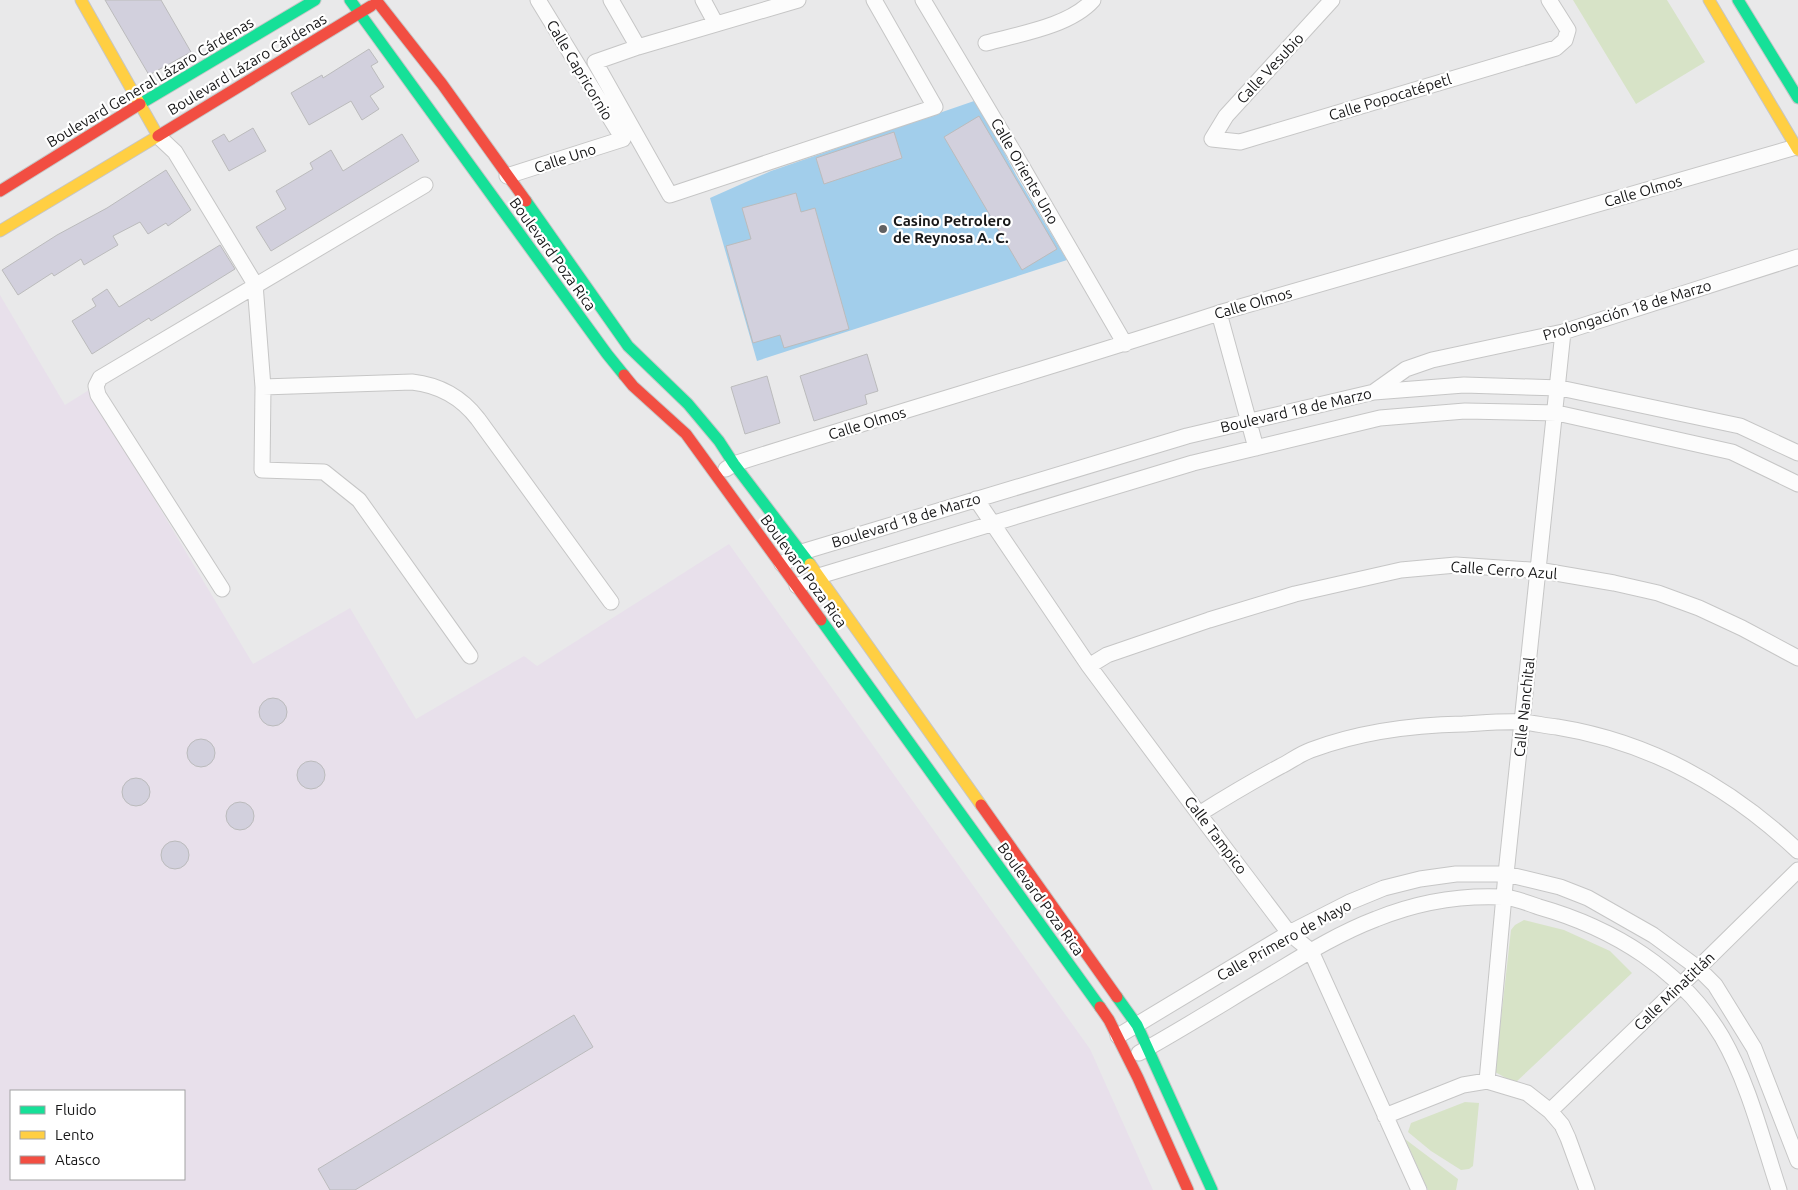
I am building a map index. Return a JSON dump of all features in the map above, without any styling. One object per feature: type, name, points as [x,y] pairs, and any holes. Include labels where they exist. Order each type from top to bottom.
[{"type":"main road","points":[[0,231],[158,136],[81,0]]},
{"type":"main road","name":"Boulevard General Lázaro Cárdenas","points":[[0,191],[140,104],[316,0]]},
{"type":"main road","name":"Boulevard Poza Rica","points":[[350,0],[607,354],[633,386],[686,434],[782,564],[1104,1012],[1129,1058],[1188,1190]]},
{"type":"main road","points":[[1709,0],[1797,149]]},
{"type":"main road","points":[[1738,0],[1798,98]]},
{"type":"main road","name":"Boulevard Poza Rica","points":[[377,1],[507,176],[628,346],[701,418],[802,552],[1137,1024],[1212,1190]]},
{"type":"main road","name":"Boulevard Lázaro Cárdenas","points":[[158,136],[377,1]]},
{"type":"main road","points":[[1170,1149],[1190,1141]]},
{"type":"street","name":"Calle Capricornio","points":[[538,0],[623,139]]},
{"type":"street","points":[[612,0],[638,47]]},
{"type":"street","points":[[702,0],[716,24]]},
{"type":"street","points":[[798,0],[638,47],[595,62],[670,195],[935,107],[874,0]]},
{"type":"street","name":"Calle Oriente Uno","points":[[923,0],[1125,344]]},
{"type":"street","points":[[986,43],[1063,21],[1085,9],[1093,0]]},
{"type":"street","name":"Calle Vesubio","points":[[1212,139],[1226,116],[1332,0]]},
{"type":"street","name":"Calle Popocatépetl","points":[[1212,139],[1240,142],[1556,48],[1565,40],[1568,30],[1549,0]]},
{"type":"street","points":[[158,136],[175,152],[255,284],[263,387],[262,470],[324,472],[359,500],[470,656]]},
{"type":"street","name":"Calle Uno","points":[[507,176],[623,139]]},
{"type":"street","name":"Calle Olmos","points":[[716,475],[734,464],[1125,344],[1219,313],[1797,149]]},
{"type":"street","points":[[222,589],[98,395],[96,386],[100,378],[255,284],[425,185]]},
{"type":"street","name":"Prolongación 18 de Marzo","points":[[1374,392],[1406,370],[1432,360],[1563,332],[1798,257]]},
{"type":"street","points":[[1219,313],[1256,448]]},
{"type":"street","name":"Calle Nanchital","points":[[1487,1082],[1506,874],[1563,332]]},
{"type":"street","points":[[263,387],[412,382],[429,385],[449,394],[461,402],[478,419],[611,602]]},
{"type":"street","name":"Boulevard 18 de Marzo","points":[[782,564],[802,552],[1187,436],[1374,392],[1464,385],[1558,388],[1740,426],[1798,453]]},
{"type":"street","name":"Boulevard 18 de Marzo","points":[[797,586],[819,576],[1193,463],[1380,418],[1465,411],[1555,413],[1732,452],[1798,484]]},
{"type":"street","name":"Calle Tampico","points":[[976,499],[1089,666],[1290,933],[1311,951],[1419,1190]]},
{"type":"street","name":"Calle Cerro Azul","points":[[1089,666],[1107,654],[1295,594],[1401,570],[1456,565],[1538,571],[1614,583],[1658,593],[1699,608],[1742,628],[1798,658]]},
{"type":"street","points":[[1199,814],[1309,751],[1350,737],[1434,724],[1522,722],[1593,734],[1627,743],[1676,763],[1716,787],[1750,811],[1798,851]]},
{"type":"street","name":"Calle Minatitlán","points":[[1550,1111],[1798,870]]},
{"type":"street","name":"Calle Primero de Mayo","points":[[1118,1036],[1290,933],[1350,902],[1384,888],[1420,879],[1456,874],[1506,874],[1560,887],[1588,898],[1652,935],[1698,968],[1714,986],[1754,1048],[1798,1161]]},
{"type":"street","name":"Calle Primero de Mayo","points":[[1129,1058],[1311,951],[1375,919],[1416,906],[1459,898],[1505,897],[1561,913],[1604,930],[1638,950],[1681,985],[1696,1001],[1721,1037],[1737,1067],[1779,1190]]},
{"type":"street","points":[[1385,1116],[1463,1085],[1487,1082],[1527,1094],[1550,1111],[1562,1125],[1587,1190]]},
{"type":"shaded area","points":[[0,295],[65,405],[89,390],[253,664],[350,608],[416,719],[524,656],[537,666],[729,544],[1090,1049],[1153,1190],[0,1190]]},
{"type":"green space","points":[[1573,0],[1667,0],[1705,62],[1636,104]]},
{"type":"green space","points":[[1524,920],[1564,930],[1610,951],[1632,973],[1515,1083],[1495,1072],[1511,930],[1515,925]]},
{"type":"green space","points":[[1465,1102],[1479,1103],[1473,1166],[1469,1169],[1461,1170],[1431,1151],[1408,1132],[1411,1123]]},
{"type":"green space","points":[[1405,1139],[1458,1179],[1456,1190],[1428,1190]]},
{"type":"water","name":"Casino Petrolero de Reynosa A. C.","points":[[977,100],[1016,175],[1067,260],[757,361],[710,198],[771,171]]},
{"type":"building","points":[[105,0],[161,0],[191,52],[149,75]]},
{"type":"building","points":[[369,49],[378,62],[371,66],[384,87],[370,96],[379,109],[362,120],[351,101],[309,125],[291,93],[322,75],[323,78]]},
{"type":"building","points":[[979,116],[1057,249],[1022,270],[944,137]]},
{"type":"building","points":[[253,128],[266,151],[229,171],[212,141],[224,134],[229,142]]},
{"type":"building","points":[[894,132],[902,158],[824,184],[816,158]]},
{"type":"building","points":[[402,134],[419,161],[271,251],[256,227],[286,209],[276,191],[313,169],[310,163],[331,150],[343,171]]},
{"type":"building","points":[[166,170],[191,210],[168,226],[166,223],[148,234],[140,222],[113,236],[118,245],[84,265],[81,259],[54,276],[52,273],[18,295],[2,270],[57,235],[107,208]]},
{"type":"building","points":[[796,193],[801,212],[815,208],[849,329],[784,348],[780,335],[753,343],[726,246],[751,239],[742,208]]},
{"type":"building","points":[[220,245],[235,269],[151,321],[149,318],[92,354],[72,321],[96,306],[92,299],[107,289],[119,307]]},
{"type":"building","points":[[867,354],[878,391],[865,395],[867,404],[814,421],[800,376]]},
{"type":"building","points":[[767,376],[780,423],[745,434],[731,387]]},
{"type":"building","points":[[273,698],[283,702],[287,712],[283,722],[273,726],[263,722],[259,712],[263,702]]},
{"type":"building","points":[[201,739],[211,743],[215,753],[211,763],[201,767],[191,763],[187,753],[191,743]]},
{"type":"building","points":[[311,761],[321,765],[325,775],[321,785],[311,789],[301,785],[297,775],[301,765]]},
{"type":"building","points":[[136,778],[146,782],[150,792],[146,802],[136,806],[126,802],[122,792],[126,782]]},
{"type":"building","points":[[240,802],[250,806],[254,816],[250,826],[240,830],[230,826],[226,816],[230,806]]},
{"type":"building","points":[[175,841],[185,845],[189,855],[185,865],[175,869],[165,865],[161,855],[165,845]]},
{"type":"building","points":[[574,1015],[593,1047],[355,1190],[330,1190],[318,1169]]},
{"type":"traffic: fast","points":[[140,104],[315,0]]},
{"type":"traffic: fast","points":[[350,0],[624,375]]},
{"type":"traffic: fast","points":[[1738,0],[1798,98]]},
{"type":"traffic: fast","points":[[526,201],[628,346],[688,404],[719,441],[734,464],[810,564]]},
{"type":"traffic: fast","points":[[821,620],[1100,1007]]},
{"type":"traffic: fast","points":[[1117,997],[1137,1025],[1212,1190]]},
{"type":"traffic: slow","points":[[0,231],[158,136],[81,0]]},
{"type":"traffic: slow","points":[[1709,0],[1798,150]]},
{"type":"traffic: slow","points":[[810,564],[981,805]]},
{"type":"traffic: jam","points":[[376,0],[442,84],[526,201]]},
{"type":"traffic: jam","points":[[158,136],[371,6]]},
{"type":"traffic: jam","points":[[0,191],[140,104]]},
{"type":"traffic: jam","points":[[624,375],[633,386],[686,434],[821,620]]},
{"type":"traffic: jam","points":[[981,805],[1117,997]]},
{"type":"traffic: jam","points":[[1100,1007],[1109,1020],[1138,1078],[1188,1190]]},
{"type":"place","name":"Casino Petrolero de Reynosa A. C.","points":[[883,229]]}]
